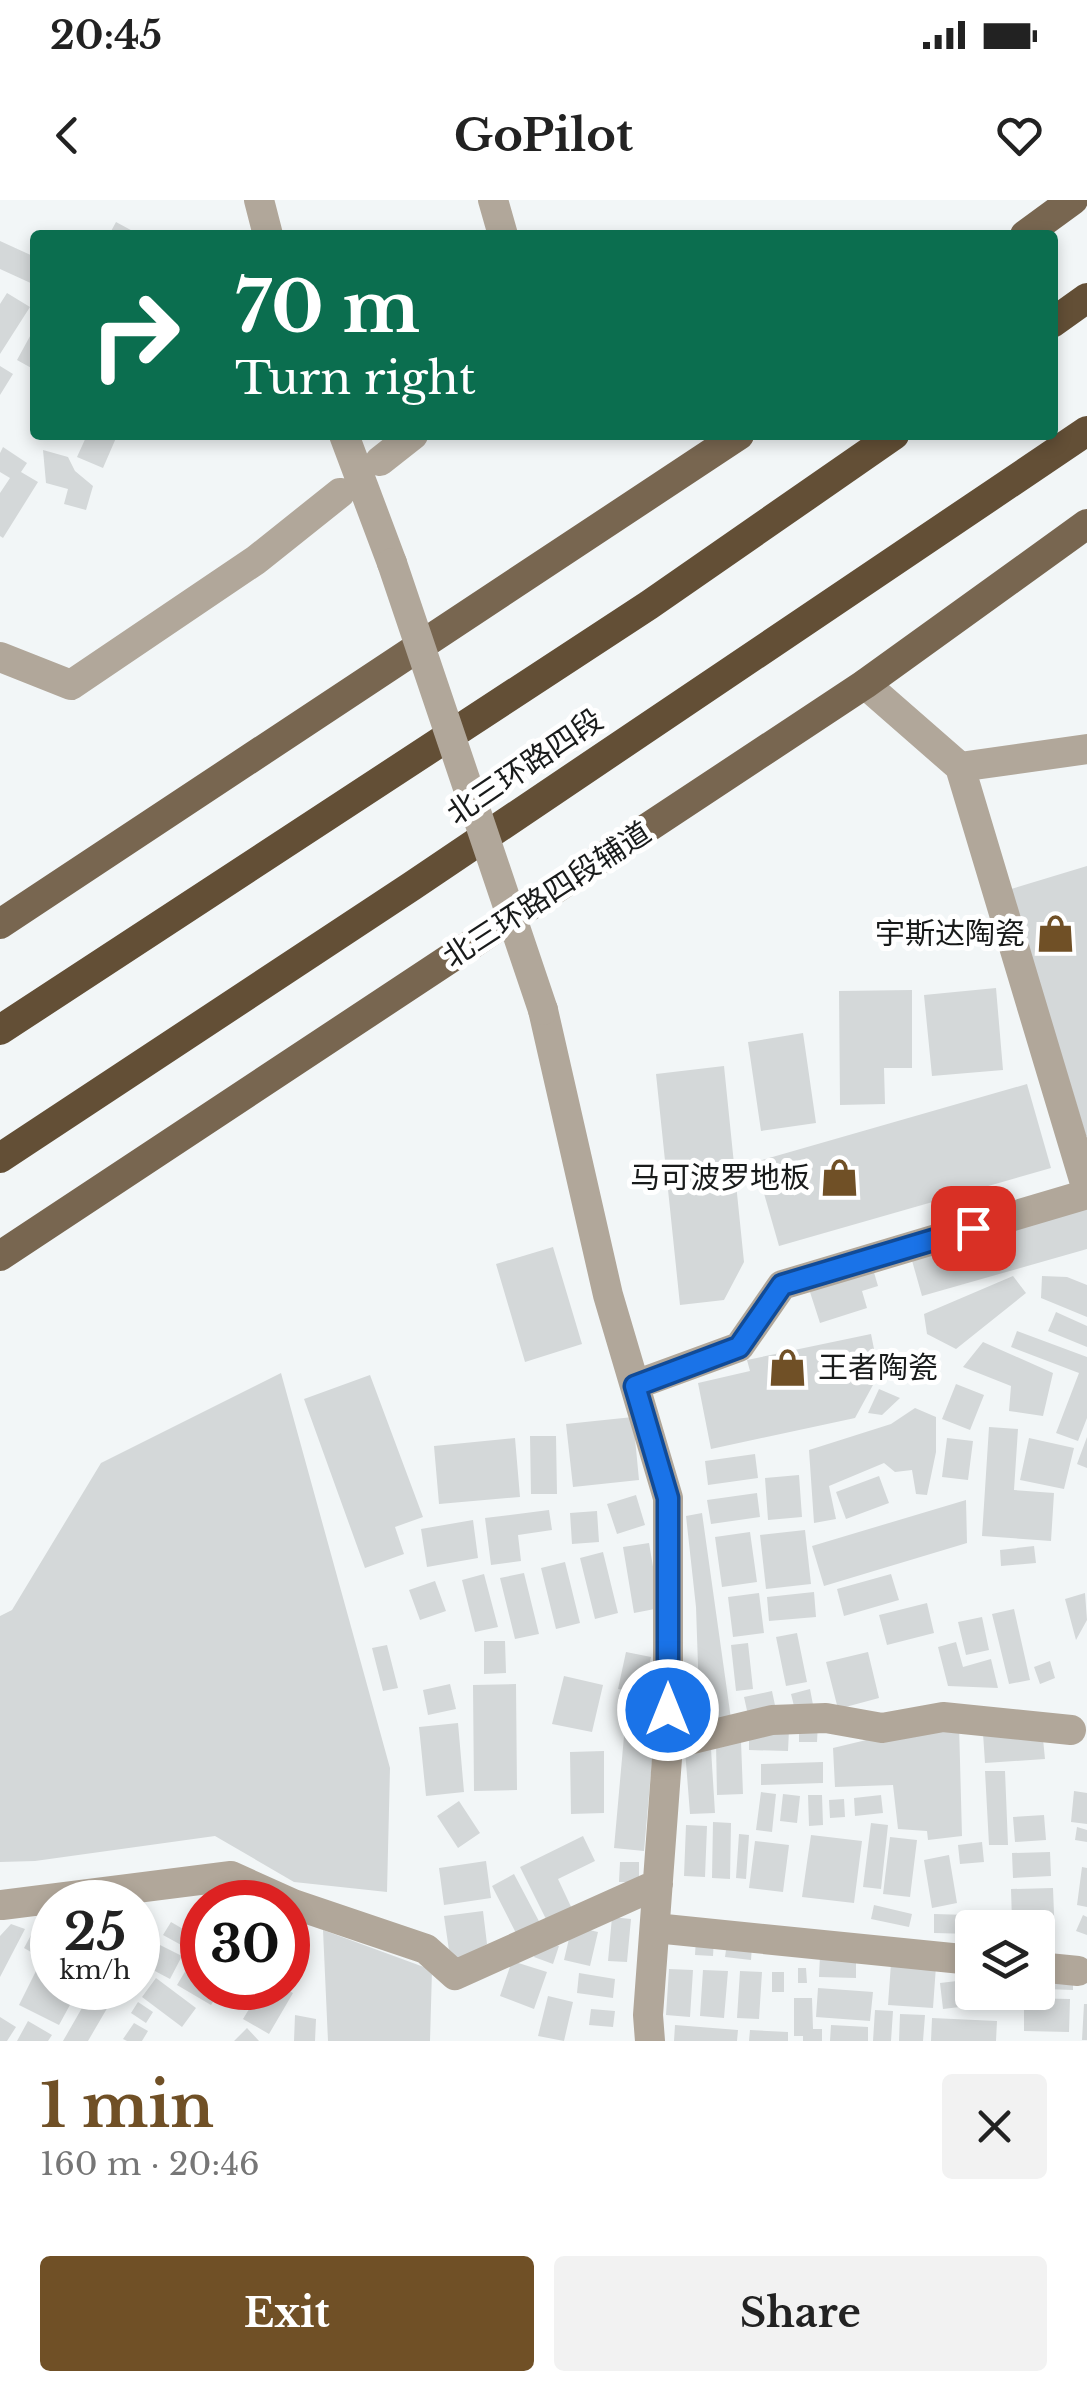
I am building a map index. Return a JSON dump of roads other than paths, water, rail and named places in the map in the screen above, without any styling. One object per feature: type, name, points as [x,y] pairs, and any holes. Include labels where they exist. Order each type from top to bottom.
[{"type":"highway","points":[[1058,320],[1087,298]]},
{"type":"highway","name":"北三环路四段","points":[[0,1158],[1087,431]]},
{"type":"highway","points":[[0,1030],[650,605],[887,440]]},
{"type":"main road","points":[[1033,230],[1073,200]]},
{"type":"main road","points":[[0,924],[731,440]]},
{"type":"main road","name":"北三环路四段辅道","points":[[0,1256],[865,684],[1087,524]]},
{"type":"street","points":[[259,200],[267,230]]},
{"type":"street","points":[[493,200],[502,230]]},
{"type":"street","points":[[346,440],[392,563],[543,1010],[608,1295],[668,1498],[668,1745],[648,2015],[650,2041]]},
{"type":"street","points":[[380,462],[407,440]]},
{"type":"street","points":[[0,658],[71,685],[256,560],[340,493]]},
{"type":"street","points":[[635,1386],[739,1347],[782,1285],[1087,1192],[960,767],[865,684]]},
{"type":"street","points":[[960,767],[1087,750]]},
{"type":"street","points":[[668,1745],[772,1720],[826,1718],[882,1728],[943,1717],[1072,1730]]},
{"type":"street","points":[[2,1905],[231,1876],[293,1904],[426,1949],[455,1975],[658,1884]]},
{"type":"street","points":[[654,1928],[955,1958]]},
{"type":"street","points":[[1055,1969],[1078,1971]]},
{"type":"place","name":"宇斯达陶瓷","points":[[1055,934]]},
{"type":"place","name":"马可波罗地板","points":[[840,1178]]},
{"type":"place","name":"王者陶瓷","points":[[788,1368]]}]
